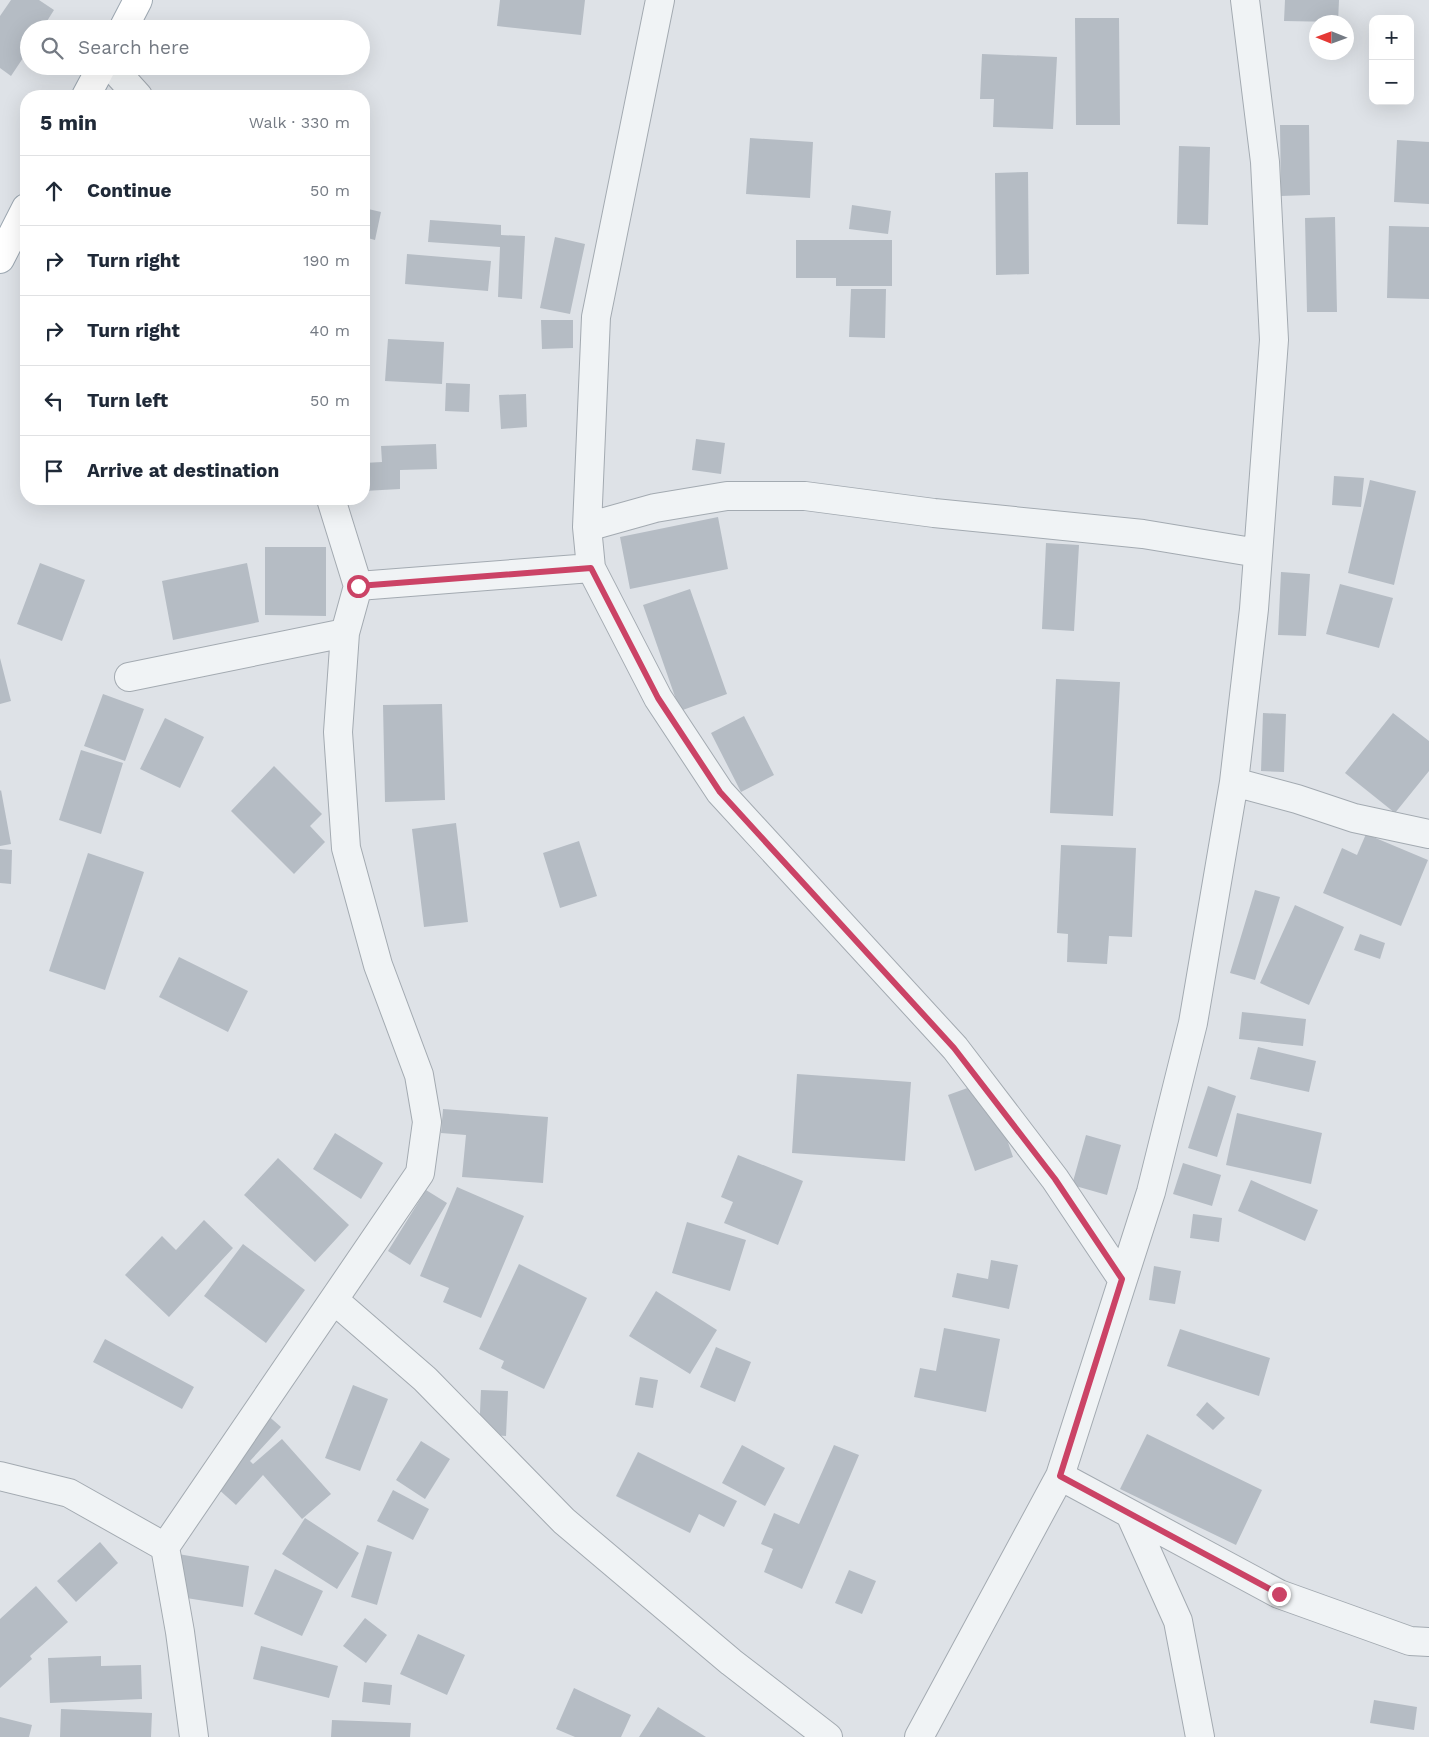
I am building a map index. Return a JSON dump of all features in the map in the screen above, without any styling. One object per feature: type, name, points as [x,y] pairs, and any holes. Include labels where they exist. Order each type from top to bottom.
[{"type":"main road","points":[[128,20],[138,0]]},
{"type":"main road","points":[[89,90],[97,75]]},
{"type":"main road","points":[[0,259],[20,220]]},
{"type":"street","points":[[660,0],[596,317],[587,527],[591,568],[658,698],[720,792],[954,1048],[1055,1179],[1122,1279]]},
{"type":"street","points":[[919,1737],[1060,1476],[1150,1192],[1193,1023],[1234,782],[1258,553],[1274,340],[1266,162],[1245,0]]},
{"type":"street","points":[[119,75],[133,90]]},
{"type":"street","points":[[587,527],[655,508],[727,496],[805,496],[934,513],[1143,534],[1258,553]]},
{"type":"street","points":[[194,1737],[166,1547],[420,1173],[427,1122],[420,1075],[378,965],[346,848],[338,732],[345,633],[358,586],[333,505]]},
{"type":"street","points":[[358,586],[591,568]]},
{"type":"street","points":[[129,677],[345,633]]},
{"type":"street","points":[[1234,782],[1297,799],[1354,818],[1429,834]]},
{"type":"street","points":[[334,1300],[425,1379],[564,1521],[731,1662],[828,1737]]},
{"type":"street","points":[[0,1476],[70,1493],[166,1547]]},
{"type":"street","points":[[1060,1476],[1279,1594],[1410,1641],[1429,1642]]},
{"type":"street","points":[[1130,1514],[1178,1620],[1200,1737]]},
{"type":"building","points":[[11,0],[39,0],[54,10],[48,20],[20,20],[20,62],[11,76],[0,68],[0,16]]},
{"type":"building","points":[[500,0],[585,0],[581,35],[497,26]]},
{"type":"building","points":[[1285,0],[1339,0],[1338,15],[1309,15],[1309,21],[1284,21]]},
{"type":"building","points":[[1075,18],[1119,18],[1120,125],[1076,125]]},
{"type":"building","points":[[982,54],[1057,57],[1053,129],[993,127],[994,99],[980,99]]},
{"type":"building","points":[[1280,125],[1309,125],[1310,195],[1281,196]]},
{"type":"building","points":[[750,138],[813,142],[810,198],[746,194]]},
{"type":"building","points":[[1397,140],[1429,142],[1429,204],[1394,202]]},
{"type":"building","points":[[1179,146],[1210,147],[1208,225],[1177,224]]},
{"type":"building","points":[[1028,172],[1029,274],[996,275],[995,173]]},
{"type":"building","points":[[852,205],[891,211],[888,234],[849,229]]},
{"type":"building","points":[[370,209],[381,212],[375,240],[370,239]]},
{"type":"building","points":[[1335,217],[1337,312],[1307,312],[1305,218]]},
{"type":"building","points":[[430,220],[501,225],[501,235],[525,236],[522,299],[498,297],[500,247],[428,242]]},
{"type":"building","points":[[1389,226],[1429,227],[1429,299],[1387,298]]},
{"type":"building","points":[[555,237],[585,244],[570,314],[540,308]]},
{"type":"building","points":[[796,240],[892,240],[892,286],[836,286],[836,278],[796,278]]},
{"type":"building","points":[[407,254],[491,261],[488,291],[405,284]]},
{"type":"building","points":[[851,289],[886,289],[885,338],[849,337]]},
{"type":"building","points":[[541,320],[573,320],[573,348],[542,349]]},
{"type":"building","points":[[388,339],[444,342],[442,384],[385,381]]},
{"type":"building","points":[[446,383],[470,384],[469,412],[445,411]]},
{"type":"building","points":[[526,394],[527,427],[501,429],[499,395]]},
{"type":"building","points":[[696,439],[725,443],[721,474],[692,470]]},
{"type":"building","points":[[436,444],[437,469],[400,470],[400,489],[370,491],[370,463],[382,462],[381,446]]},
{"type":"building","points":[[1334,476],[1364,478],[1361,507],[1332,505]]},
{"type":"building","points":[[1370,480],[1416,491],[1394,585],[1348,573]]},
{"type":"building","points":[[718,517],[728,569],[630,589],[620,537]]},
{"type":"building","points":[[1046,543],[1079,545],[1074,631],[1042,629]]},
{"type":"building","points":[[265,547],[326,547],[326,616],[265,615]]},
{"type":"building","points":[[40,563],[85,580],[62,641],[17,624]]},
{"type":"building","points":[[247,563],[259,622],[173,640],[162,581]]},
{"type":"building","points":[[1281,572],[1310,574],[1306,636],[1278,635]]},
{"type":"building","points":[[1340,584],[1393,598],[1379,648],[1326,634]]},
{"type":"building","points":[[690,589],[727,694],[680,711],[643,605]]},
{"type":"building","points":[[0,658],[11,701],[0,704]]},
{"type":"building","points":[[1056,679],[1120,682],[1113,816],[1050,813]]},
{"type":"building","points":[[103,694],[144,709],[125,761],[84,746]]},
{"type":"building","points":[[442,704],[445,800],[385,802],[383,705]]},
{"type":"building","points":[[1263,713],[1286,714],[1284,772],[1261,771]]},
{"type":"building","points":[[1393,713],[1429,741],[1429,771],[1395,813],[1345,773]]},
{"type":"building","points":[[744,716],[774,775],[741,792],[711,733]]},
{"type":"building","points":[[165,718],[204,737],[180,788],[140,769]]},
{"type":"building","points":[[81,750],[123,763],[101,834],[59,820]]},
{"type":"building","points":[[274,766],[322,814],[310,826],[325,842],[294,874],[231,811]]},
{"type":"building","points":[[0,791],[11,844],[0,846]]},
{"type":"building","points":[[456,823],[468,922],[424,927],[412,829]]},
{"type":"building","points":[[1366,834],[1428,860],[1401,926],[1323,893],[1342,848],[1357,855]]},
{"type":"building","points":[[579,841],[597,896],[560,908],[543,853]]},
{"type":"building","points":[[1061,845],[1136,848],[1132,937],[1109,936],[1107,964],[1067,962],[1068,934],[1057,933]]},
{"type":"building","points":[[0,849],[12,850],[11,884],[0,883]]},
{"type":"building","points":[[88,853],[144,872],[105,990],[49,971]]},
{"type":"building","points":[[1255,890],[1280,897],[1255,980],[1230,973]]},
{"type":"building","points":[[1295,905],[1344,927],[1309,1005],[1260,983]]},
{"type":"building","points":[[1360,934],[1385,943],[1380,959],[1354,950]]},
{"type":"building","points":[[179,957],[248,991],[228,1032],[159,997]]},
{"type":"building","points":[[1242,1012],[1306,1019],[1303,1046],[1239,1039]]},
{"type":"building","points":[[1258,1047],[1316,1061],[1309,1092],[1250,1079]]},
{"type":"building","points":[[797,1074],[911,1082],[905,1161],[792,1153]]},
{"type":"building","points":[[987,1081],[1013,1157],[975,1171],[948,1095]]},
{"type":"building","points":[[1208,1086],[1236,1096],[1217,1157],[1188,1148]]},
{"type":"building","points":[[443,1109],[548,1117],[543,1183],[462,1177],[466,1135],[441,1133]]},
{"type":"building","points":[[1237,1113],[1322,1133],[1311,1184],[1226,1165]]},
{"type":"building","points":[[335,1133],[383,1163],[361,1199],[313,1169]]},
{"type":"building","points":[[1086,1135],[1121,1145],[1107,1195],[1072,1185]]},
{"type":"building","points":[[738,1155],[803,1181],[778,1245],[724,1223],[733,1202],[721,1197]]},
{"type":"building","points":[[278,1158],[349,1225],[315,1262],[244,1195]]},
{"type":"building","points":[[1183,1163],[1221,1175],[1212,1206],[1173,1194]]},
{"type":"building","points":[[1251,1180],[1318,1210],[1305,1241],[1238,1211]]},
{"type":"building","points":[[457,1187],[524,1216],[481,1318],[443,1302],[449,1288],[420,1276]]},
{"type":"building","points":[[426,1190],[447,1203],[410,1265],[388,1251]]},
{"type":"building","points":[[1193,1214],[1222,1218],[1219,1242],[1190,1238]]},
{"type":"building","points":[[204,1220],[233,1248],[169,1317],[125,1275],[162,1236],[176,1250]]},
{"type":"building","points":[[687,1222],[746,1240],[730,1291],[672,1273]]},
{"type":"building","points":[[243,1244],[305,1290],[266,1343],[204,1296]]},
{"type":"building","points":[[991,1260],[1018,1265],[1009,1309],[952,1297],[957,1273],[988,1279]]},
{"type":"building","points":[[519,1264],[587,1298],[544,1389],[501,1368],[504,1361],[479,1349]]},
{"type":"building","points":[[1154,1266],[1181,1271],[1175,1304],[1149,1300]]},
{"type":"building","points":[[656,1291],[717,1330],[690,1374],[629,1336]]},
{"type":"building","points":[[944,1328],[1000,1339],[986,1412],[914,1397],[920,1368],[936,1371]]},
{"type":"building","points":[[1180,1329],[1270,1358],[1259,1396],[1167,1366]]},
{"type":"building","points":[[105,1339],[194,1387],[182,1409],[93,1362]]},
{"type":"building","points":[[716,1347],[751,1362],[735,1402],[700,1387]]},
{"type":"building","points":[[640,1377],[658,1380],[653,1408],[635,1405]]},
{"type":"building","points":[[353,1385],[388,1399],[360,1471],[325,1458]]},
{"type":"building","points":[[481,1390],[508,1391],[506,1436],[479,1434]]},
{"type":"building","points":[[1207,1402],[1225,1418],[1213,1430],[1196,1415]]},
{"type":"building","points":[[265,1413],[281,1427],[250,1461],[253,1464],[282,1439],[331,1494],[302,1519],[263,1475],[236,1505],[206,1478]]},
{"type":"building","points":[[1147,1434],[1262,1490],[1236,1545],[1120,1489]]},
{"type":"building","points":[[421,1441],[450,1459],[425,1499],[396,1480]]},
{"type":"building","points":[[742,1445],[785,1468],[765,1506],[722,1483]]},
{"type":"building","points":[[834,1445],[859,1455],[802,1589],[764,1572],[773,1549],[761,1544],[774,1513],[799,1524]]},
{"type":"building","points":[[638,1452],[737,1501],[724,1527],[699,1514],[690,1533],[616,1496]]},
{"type":"building","points":[[393,1490],[429,1509],[413,1540],[377,1521]]},
{"type":"building","points":[[305,1518],[359,1553],[337,1589],[282,1554]]},
{"type":"building","points":[[100,1542],[118,1563],[76,1602],[57,1581]]},
{"type":"building","points":[[367,1545],[392,1552],[377,1605],[351,1597]]},
{"type":"building","points":[[178,1554],[249,1566],[243,1607],[180,1597],[184,1569],[175,1567]]},
{"type":"building","points":[[275,1569],[323,1591],[302,1636],[254,1614]]},
{"type":"building","points":[[849,1570],[876,1581],[862,1614],[835,1603]]},
{"type":"building","points":[[36,1586],[68,1622],[30,1656],[32,1659],[0,1688],[0,1619]]},
{"type":"building","points":[[365,1618],[387,1635],[366,1663],[343,1646]]},
{"type":"building","points":[[418,1634],[465,1655],[447,1695],[400,1674]]},
{"type":"building","points":[[261,1646],[338,1666],[329,1698],[253,1679]]},
{"type":"building","points":[[101,1656],[101,1666],[141,1665],[142,1699],[50,1703],[48,1658]]},
{"type":"building","points":[[364,1682],[392,1685],[390,1705],[362,1702]]},
{"type":"building","points":[[574,1688],[631,1715],[621,1737],[575,1737],[556,1729]]},
{"type":"building","points":[[1374,1700],[1417,1707],[1414,1730],[1370,1723]]},
{"type":"building","points":[[658,1707],[706,1737],[639,1737]]},
{"type":"building","points":[[61,1709],[152,1713],[151,1737],[60,1737]]},
{"type":"building","points":[[0,1717],[32,1725],[29,1737],[0,1737]]},
{"type":"building","points":[[332,1720],[411,1723],[410,1737],[331,1737]]},
{"type":"route","points":[[358,586],[591,568],[658,698],[720,792],[954,1048],[1055,1179],[1122,1279],[1060,1476],[1279,1594]]}]
